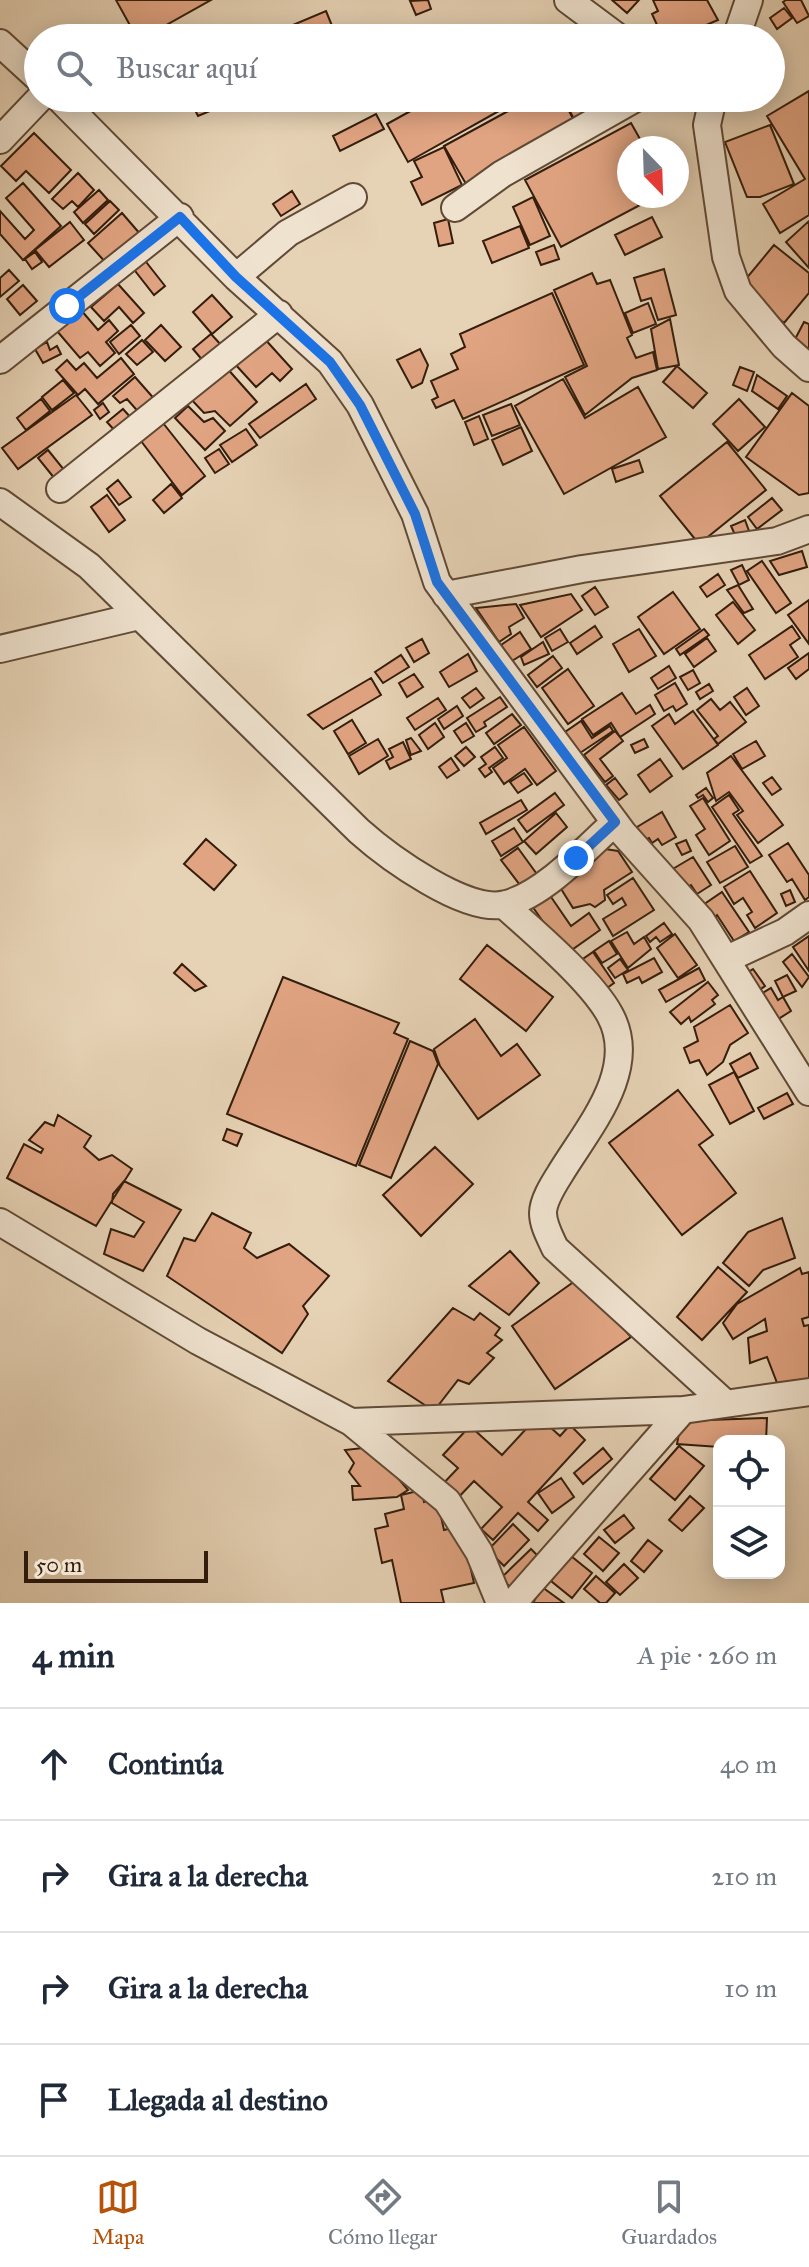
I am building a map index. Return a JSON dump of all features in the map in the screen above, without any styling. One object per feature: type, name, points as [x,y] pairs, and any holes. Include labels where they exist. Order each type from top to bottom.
[{"type":"street","points":[[568,0],[600,24]]},
{"type":"street","points":[[741,24],[749,0]]},
{"type":"street","points":[[0,43],[24,65]]},
{"type":"street","points":[[0,140],[27,112]]},
{"type":"street","points":[[73,112],[236,277],[330,362],[360,405],[415,514],[437,582],[615,822],[689,904],[727,959],[809,1092]]},
{"type":"street","points":[[455,208],[502,174],[611,112]]},
{"type":"street","points":[[708,112],[726,257],[738,291],[784,346],[809,368]]},
{"type":"street","points":[[236,277],[288,233],[353,197]]},
{"type":"street","points":[[0,360],[180,217]]},
{"type":"street","points":[[60,489],[279,314]]},
{"type":"street","points":[[0,502],[89,566],[256,734],[389,857],[466,898],[504,905],[547,943],[610,1014],[620,1047],[615,1081],[552,1187],[543,1212],[548,1232],[555,1248],[725,1403]]},
{"type":"street","points":[[446,595],[582,569],[777,541],[809,529]]},
{"type":"street","points":[[0,649],[139,616]]},
{"type":"street","points":[[504,905],[532,891],[615,822]]},
{"type":"street","points":[[727,959],[785,932],[809,915]]},
{"type":"street","points":[[0,1222],[198,1341],[351,1422],[447,1501],[479,1552],[500,1603]]},
{"type":"street","points":[[351,1422],[683,1410],[809,1392]]},
{"type":"street","points":[[513,1603],[683,1410]]},
{"type":"building","points":[[116,0],[211,0],[168,24],[129,24]]},
{"type":"building","points":[[428,0],[431,9],[416,15],[410,1]]},
{"type":"building","points":[[612,0],[639,0],[627,13]]},
{"type":"building","points":[[653,0],[707,0],[718,20],[709,24],[657,24],[652,14],[658,11]]},
{"type":"building","points":[[801,0],[809,16],[797,23],[783,2]]},
{"type":"building","points":[[784,8],[792,18],[784,24],[774,24],[770,18]]},
{"type":"building","points":[[326,11],[331,24],[295,24]]},
{"type":"building","points":[[809,91],[809,215],[780,233],[763,204],[805,179],[767,116],[774,112],[785,112],[785,105]]},
{"type":"building","points":[[409,112],[497,112],[408,162],[387,124]]},
{"type":"building","points":[[506,112],[570,112],[576,124],[466,184],[444,146]]},
{"type":"building","points":[[570,112],[596,112],[576,123]]},
{"type":"building","points":[[376,114],[384,129],[340,151],[333,136]]},
{"type":"building","points":[[631,123],[638,136],[617,136],[617,208],[634,208],[561,247],[525,180]]},
{"type":"building","points":[[770,125],[794,184],[760,197],[747,197],[725,142]]},
{"type":"building","points":[[34,133],[71,170],[49,193],[26,171],[16,181],[1,166]]},
{"type":"building","points":[[444,147],[462,185],[422,205],[411,182],[422,177],[414,161]]},
{"type":"building","points":[[78,173],[94,190],[78,207],[72,201],[63,209],[52,199]]},
{"type":"building","points":[[23,183],[61,226],[23,260],[0,234],[0,211],[25,239],[34,230],[6,198]]},
{"type":"building","points":[[99,190],[108,200],[83,223],[74,212]]},
{"type":"building","points":[[292,191],[300,204],[281,216],[273,204]]},
{"type":"building","points":[[533,197],[550,236],[530,245],[513,207]]},
{"type":"building","points":[[110,201],[119,210],[94,234],[85,224]]},
{"type":"building","points":[[122,213],[141,235],[107,264],[88,243]]},
{"type":"building","points":[[652,217],[662,237],[625,255],[615,235]]},
{"type":"building","points":[[448,219],[453,243],[439,246],[434,223]]},
{"type":"building","points":[[809,221],[809,268],[786,242]]},
{"type":"building","points":[[70,222],[84,240],[49,267],[35,250]]},
{"type":"building","points":[[520,226],[529,248],[492,263],[483,241]]},
{"type":"building","points":[[554,245],[559,259],[541,265],[536,252]]},
{"type":"building","points":[[774,245],[809,273],[809,293],[784,323],[740,286]]},
{"type":"building","points":[[35,252],[42,262],[32,269],[25,259]]},
{"type":"building","points":[[143,258],[165,286],[154,295],[132,267]]},
{"type":"building","points":[[664,269],[676,315],[658,320],[651,298],[641,301],[634,278]]},
{"type":"building","points":[[9,270],[19,281],[0,297],[0,278]]},
{"type":"building","points":[[592,273],[597,284],[610,280],[632,335],[627,338],[636,358],[653,352],[657,370],[632,378],[585,415],[565,377],[587,366],[554,290]]},
{"type":"building","points":[[118,284],[144,313],[133,323],[119,307],[104,321],[91,307]]},
{"type":"building","points":[[23,285],[37,301],[20,315],[7,299]]},
{"type":"building","points":[[552,293],[584,365],[463,419],[454,400],[436,408],[432,400],[438,397],[431,381],[458,369],[451,354],[465,347],[460,334]]},
{"type":"building","points":[[212,295],[232,317],[212,334],[193,312]]},
{"type":"building","points":[[648,303],[656,324],[633,333],[625,313]]},
{"type":"building","points":[[81,310],[98,330],[109,320],[118,331],[106,342],[115,353],[100,366],[88,352],[80,358],[57,331]]},
{"type":"building","points":[[670,319],[679,365],[658,369],[651,329]]},
{"type":"building","points":[[804,322],[809,324],[809,351],[793,343]]},
{"type":"building","points":[[131,325],[140,336],[119,354],[110,342]]},
{"type":"building","points":[[161,325],[181,347],[165,361],[145,340]]},
{"type":"building","points":[[211,334],[222,346],[204,362],[193,349]]},
{"type":"building","points":[[263,337],[292,369],[280,381],[272,373],[256,387],[234,363]]},
{"type":"building","points":[[142,340],[153,352],[137,365],[126,354]]},
{"type":"building","points":[[47,342],[50,350],[57,346],[61,354],[43,363],[35,349]]},
{"type":"building","points":[[420,349],[428,365],[422,383],[412,388],[397,360]]},
{"type":"building","points":[[121,358],[134,374],[98,404],[85,389],[78,395],[56,370],[67,360],[76,370],[84,363],[97,378]]},
{"type":"building","points":[[225,366],[257,402],[230,426],[215,411],[204,413],[190,398]]},
{"type":"building","points":[[677,366],[707,393],[693,408],[663,382]]},
{"type":"building","points":[[740,367],[754,372],[747,391],[733,385]]},
{"type":"building","points":[[757,375],[787,396],[778,409],[752,391]]},
{"type":"building","points":[[135,377],[157,402],[142,416],[127,399],[120,403],[113,396]]},
{"type":"building","points":[[563,379],[585,418],[638,387],[666,437],[564,494],[515,406]]},
{"type":"building","points":[[63,380],[74,393],[52,410],[42,397]]},
{"type":"building","points":[[306,384],[316,399],[260,438],[249,424]]},
{"type":"building","points":[[792,393],[809,406],[809,493],[799,495],[746,457]]},
{"type":"building","points":[[76,395],[92,415],[18,469],[2,448]]},
{"type":"building","points":[[41,399],[50,411],[26,430],[17,418]]},
{"type":"building","points":[[739,399],[765,427],[738,451],[713,424]]},
{"type":"building","points":[[103,403],[109,412],[100,419],[94,410]]},
{"type":"building","points":[[511,404],[520,425],[492,436],[483,415]]},
{"type":"building","points":[[188,406],[204,422],[213,418],[225,431],[205,450],[175,418]]},
{"type":"building","points":[[123,409],[132,419],[116,432],[107,422]]},
{"type":"building","points":[[479,416],[488,439],[474,445],[465,422]]},
{"type":"building","points":[[163,423],[205,476],[182,495],[141,441]]},
{"type":"building","points":[[521,427],[532,451],[503,465],[492,440]]},
{"type":"building","points":[[246,429],[257,445],[232,462],[220,445]]},
{"type":"building","points":[[727,442],[766,490],[699,544],[660,496]]},
{"type":"building","points":[[219,449],[229,464],[215,473],[205,458]]},
{"type":"building","points":[[48,450],[65,471],[55,479],[38,458]]},
{"type":"building","points":[[639,460],[643,472],[616,482],[612,469]]},
{"type":"building","points":[[118,480],[131,497],[119,505],[107,489]]},
{"type":"building","points":[[171,484],[182,498],[164,513],[153,500]]},
{"type":"building","points":[[107,495],[125,520],[109,532],[91,507]]},
{"type":"building","points":[[772,498],[782,510],[757,529],[748,517]]},
{"type":"building","points":[[745,520],[749,531],[736,537],[731,526]]},
{"type":"building","points":[[802,551],[807,567],[779,575],[770,561]]},
{"type":"building","points":[[762,561],[791,603],[776,613],[747,571]]},
{"type":"building","points":[[742,565],[749,580],[739,585],[731,570]]},
{"type":"building","points":[[718,574],[725,585],[707,597],[700,587]]},
{"type":"building","points":[[738,585],[753,609],[744,613],[727,590]]},
{"type":"building","points":[[595,587],[608,607],[595,615],[582,596]]},
{"type":"building","points":[[673,592],[700,629],[664,654],[638,617]]},
{"type":"building","points":[[571,594],[582,610],[541,637],[520,605]]},
{"type":"building","points":[[809,600],[809,644],[788,615]]},
{"type":"building","points":[[733,602],[755,630],[738,644],[716,615]]},
{"type":"building","points":[[516,604],[524,618],[509,627],[511,634],[499,642],[476,608]]},
{"type":"building","points":[[595,626],[602,637],[577,654],[570,643]]},
{"type":"building","points":[[792,626],[800,638],[790,645],[798,657],[765,679],[749,655]]},
{"type":"building","points":[[560,629],[568,642],[552,651],[545,638]]},
{"type":"building","points":[[639,629],[656,656],[629,672],[613,644]]},
{"type":"building","points":[[704,629],[709,635],[680,655],[676,649]]},
{"type":"building","points":[[520,632],[531,649],[512,661],[501,645]]},
{"type":"building","points":[[707,638],[716,651],[694,667],[685,654]]},
{"type":"building","points":[[422,639],[429,653],[414,662],[406,648]]},
{"type":"building","points":[[543,642],[549,654],[524,665],[521,657]]},
{"type":"building","points":[[809,653],[809,669],[796,679],[788,668]]},
{"type":"building","points":[[468,654],[477,671],[449,687],[440,672]]},
{"type":"building","points":[[401,655],[409,667],[383,683],[375,672]]},
{"type":"building","points":[[553,656],[562,668],[537,687],[528,675]]},
{"type":"building","points":[[669,666],[676,678],[658,689],[651,678]]},
{"type":"building","points":[[568,669],[594,706],[568,724],[542,688]]},
{"type":"building","points":[[693,670],[700,683],[688,690],[680,677]]},
{"type":"building","points":[[414,674],[423,687],[407,697],[399,683]]},
{"type":"building","points":[[371,678],[381,695],[323,729],[308,715]]},
{"type":"building","points":[[675,683],[687,704],[676,711],[673,706],[664,711],[655,695]]},
{"type":"building","points":[[709,684],[713,691],[700,699],[696,692]]},
{"type":"building","points":[[476,688],[484,698],[470,708],[462,698]]},
{"type":"building","points":[[747,688],[759,706],[746,715],[734,697]]},
{"type":"building","points":[[622,693],[636,714],[650,705],[655,714],[620,737],[611,723],[593,735],[582,719]]},
{"type":"building","points":[[500,697],[507,707],[484,722],[486,726],[476,732],[467,718]]},
{"type":"building","points":[[438,698],[446,710],[415,730],[407,718]]},
{"type":"building","points":[[711,699],[720,710],[730,702],[746,722],[718,744],[714,739],[718,736],[697,710]]},
{"type":"building","points":[[457,706],[463,716],[444,729],[438,719]]},
{"type":"building","points":[[693,711],[718,745],[683,769],[652,726],[669,714],[675,724]]},
{"type":"building","points":[[512,714],[521,725],[494,744],[486,733]]},
{"type":"building","points":[[352,720],[366,743],[348,754],[334,731]]},
{"type":"building","points":[[581,721],[592,738],[610,726],[613,731],[580,753],[565,732]]},
{"type":"building","points":[[435,723],[444,737],[428,749],[419,735]]},
{"type":"building","points":[[466,723],[474,736],[462,743],[454,731]]},
{"type":"building","points":[[524,727],[556,771],[537,785],[525,769],[504,784],[493,768],[507,758],[498,745]]},
{"type":"building","points":[[615,731],[623,741],[600,759],[613,776],[605,782],[584,755]]},
{"type":"building","points":[[411,738],[421,751],[411,755],[406,740]]},
{"type":"building","points":[[378,739],[388,756],[359,774],[349,756]]},
{"type":"building","points":[[644,739],[648,747],[635,753],[631,745]]},
{"type":"building","points":[[756,741],[765,756],[742,769],[733,754]]},
{"type":"building","points":[[403,742],[411,759],[390,769],[386,761],[393,757],[389,749]]},
{"type":"building","points":[[466,747],[475,757],[464,766],[455,756]]},
{"type":"building","points":[[495,747],[503,758],[489,768],[492,772],[485,777],[479,769],[486,764],[481,757]]},
{"type":"building","points":[[731,756],[783,825],[758,843],[737,815],[743,811],[729,792],[716,801],[707,773]]},
{"type":"building","points":[[451,758],[459,770],[447,778],[439,767]]},
{"type":"building","points":[[660,759],[672,776],[650,792],[638,775]]},
{"type":"building","points":[[524,773],[532,784],[518,793],[510,782]]},
{"type":"building","points":[[772,777],[781,789],[772,795],[763,783]]},
{"type":"building","points":[[615,778],[627,794],[619,800],[606,785]]},
{"type":"building","points":[[706,788],[713,798],[708,802],[703,795],[698,798],[696,795]]},
{"type":"building","points":[[555,793],[564,805],[527,832],[518,820]]},
{"type":"building","points":[[729,795],[739,810],[733,814],[762,856],[750,863],[712,807]]},
{"type":"building","points":[[703,798],[730,841],[709,855],[696,835],[705,829],[690,806]]},
{"type":"building","points":[[521,800],[527,810],[486,834],[480,823]]},
{"type":"building","points":[[662,812],[676,837],[662,845],[658,839],[652,843],[649,838],[645,840],[637,827]]},
{"type":"building","points":[[556,813],[567,827],[536,854],[524,841]]},
{"type":"building","points":[[514,828],[523,842],[501,856],[492,841]]},
{"type":"building","points":[[206,839],[236,865],[214,890],[184,864]]},
{"type":"building","points":[[686,840],[691,851],[682,855],[676,844]]},
{"type":"building","points":[[788,843],[809,875],[809,897],[805,900],[792,879],[787,882],[769,855]]},
{"type":"building","points":[[735,846],[748,867],[720,883],[707,862]]},
{"type":"building","points":[[518,848],[539,877],[523,889],[501,860]]},
{"type":"building","points":[[605,849],[618,851],[632,872],[604,890],[605,900],[595,907],[590,904],[573,908],[558,884]]},
{"type":"building","points":[[693,857],[711,885],[697,894],[691,885],[683,890],[671,870]]},
{"type":"building","points":[[750,871],[777,913],[755,928],[747,915],[752,912],[743,898],[734,904],[724,887]]},
{"type":"building","points":[[633,878],[654,910],[613,936],[603,919],[626,905],[622,898],[613,904],[607,895]]},
{"type":"building","points":[[790,890],[795,902],[786,906],[781,894]]},
{"type":"building","points":[[722,892],[749,932],[734,941],[717,915],[709,920],[700,907]]},
{"type":"building","points":[[549,894],[571,926],[589,913],[600,930],[566,954],[532,906]]},
{"type":"building","points":[[664,923],[672,934],[660,942],[656,937],[650,942],[646,936]]},
{"type":"building","points":[[627,932],[634,944],[644,937],[651,949],[628,968],[611,941]]},
{"type":"building","points":[[675,934],[697,965],[678,978],[657,948]]},
{"type":"building","points":[[809,936],[809,971],[793,947]]},
{"type":"building","points":[[609,941],[617,954],[602,963],[594,951]]},
{"type":"building","points":[[487,945],[553,997],[526,1031],[460,979]]},
{"type":"building","points":[[593,952],[614,983],[600,993],[577,963]]},
{"type":"building","points":[[792,954],[809,977],[802,987],[783,962]]},
{"type":"building","points":[[654,958],[662,972],[642,983],[639,977],[627,983],[623,974]]},
{"type":"building","points":[[620,959],[628,970],[615,978],[608,968]]},
{"type":"building","points":[[182,964],[206,986],[195,991],[174,973]]},
{"type":"building","points":[[699,968],[705,980],[666,1002],[659,990]]},
{"type":"building","points":[[753,969],[765,986],[754,994],[742,976]]},
{"type":"building","points":[[787,975],[796,991],[783,997],[775,981]]},
{"type":"building","points":[[283,977],[399,1023],[394,1033],[408,1039],[356,1166],[227,1114]]},
{"type":"building","points":[[708,982],[718,995],[712,1000],[715,1004],[691,1022],[689,1017],[681,1024],[670,1012]]},
{"type":"building","points":[[771,988],[778,1000],[783,997],[791,1011],[772,1023],[756,997]]},
{"type":"building","points":[[730,1005],[748,1033],[730,1045],[723,1062],[707,1075],[699,1060],[690,1063],[684,1048],[698,1041],[694,1027]]},
{"type":"building","points":[[475,1019],[501,1056],[517,1044],[540,1075],[478,1119],[440,1066],[434,1049]]},
{"type":"building","points":[[410,1041],[433,1051],[438,1064],[391,1178],[359,1165]]},
{"type":"building","points":[[750,1053],[758,1068],[738,1078],[730,1064]]},
{"type":"building","points":[[734,1072],[754,1111],[730,1124],[709,1085]]},
{"type":"building","points":[[678,1090],[713,1135],[699,1145],[736,1193],[682,1235],[609,1143]]},
{"type":"building","points":[[787,1093],[793,1104],[764,1119],[758,1108]]},
{"type":"building","points":[[58,1115],[91,1136],[84,1147],[99,1160],[112,1155],[132,1169],[96,1226],[7,1178],[24,1144],[41,1153],[43,1149],[29,1140],[45,1122],[54,1126]]},
{"type":"building","points":[[227,1129],[242,1134],[237,1146],[223,1140]]},
{"type":"building","points":[[435,1147],[473,1184],[421,1236],[383,1195]]},
{"type":"building","points":[[124,1181],[181,1210],[143,1271],[104,1254],[111,1229],[134,1237],[144,1222],[112,1203],[113,1194]]},
{"type":"building","points":[[212,1213],[251,1233],[244,1248],[257,1258],[289,1244],[329,1276],[303,1306],[308,1314],[282,1353],[167,1276],[184,1238],[195,1241]]},
{"type":"building","points":[[782,1218],[795,1258],[763,1270],[749,1286],[723,1263],[748,1232]]},
{"type":"building","points":[[510,1251],[539,1283],[509,1315],[469,1286]]},
{"type":"building","points":[[718,1267],[747,1292],[702,1340],[677,1317]]},
{"type":"building","points":[[800,1268],[802,1274],[809,1272],[809,1317],[802,1319],[804,1326],[809,1325],[809,1384],[779,1388],[767,1357],[750,1363],[748,1338],[767,1331],[765,1319],[733,1339],[723,1323],[737,1304]]},
{"type":"building","points":[[579,1278],[631,1337],[555,1389],[512,1326]]},
{"type":"building","points":[[453,1308],[474,1320],[480,1313],[500,1328],[495,1335],[502,1340],[487,1353],[494,1358],[469,1384],[458,1380],[434,1411],[388,1381]]},
{"type":"building","points":[[538,1416],[560,1436],[570,1425],[585,1440],[528,1502],[548,1520],[538,1531],[518,1513],[493,1540],[481,1529],[502,1507],[474,1481],[454,1502],[439,1488],[458,1468],[443,1455],[470,1426],[502,1455]]},
{"type":"building","points":[[767,1418],[766,1435],[713,1435],[713,1447],[677,1444],[681,1421]]},
{"type":"building","points":[[679,1446],[704,1466],[675,1500],[650,1479]]},
{"type":"building","points":[[372,1447],[408,1490],[397,1497],[353,1500],[352,1486],[360,1486],[349,1472],[354,1463],[345,1450]]},
{"type":"building","points":[[603,1448],[612,1459],[583,1484],[574,1473]]},
{"type":"building","points":[[561,1478],[574,1497],[552,1513],[538,1493]]},
{"type":"building","points":[[422,1490],[424,1502],[437,1499],[444,1530],[461,1526],[474,1583],[441,1590],[444,1603],[401,1603],[392,1560],[382,1563],[375,1529],[388,1526],[385,1514],[404,1509],[401,1495]]},
{"type":"building","points":[[690,1496],[704,1508],[682,1531],[669,1520]]},
{"type":"building","points":[[624,1515],[634,1528],[615,1543],[604,1530]]},
{"type":"building","points":[[513,1524],[529,1540],[504,1566],[488,1550]]},
{"type":"building","points":[[599,1537],[619,1553],[603,1571],[584,1554]]},
{"type":"building","points":[[648,1540],[662,1551],[644,1572],[631,1561]]},
{"type":"building","points":[[531,1549],[544,1562],[514,1591],[501,1578]]},
{"type":"building","points":[[571,1556],[592,1573],[572,1598],[551,1581]]},
{"type":"building","points":[[624,1564],[638,1578],[620,1595],[606,1582]]},
{"type":"building","points":[[596,1576],[615,1593],[606,1603],[600,1603],[584,1589]]},
{"type":"building","points":[[542,1587],[564,1603],[533,1603]]},
{"type":"route","points":[[67,306],[180,217],[236,277],[330,362],[360,405],[415,514],[437,582],[615,822],[576,858]]}]
